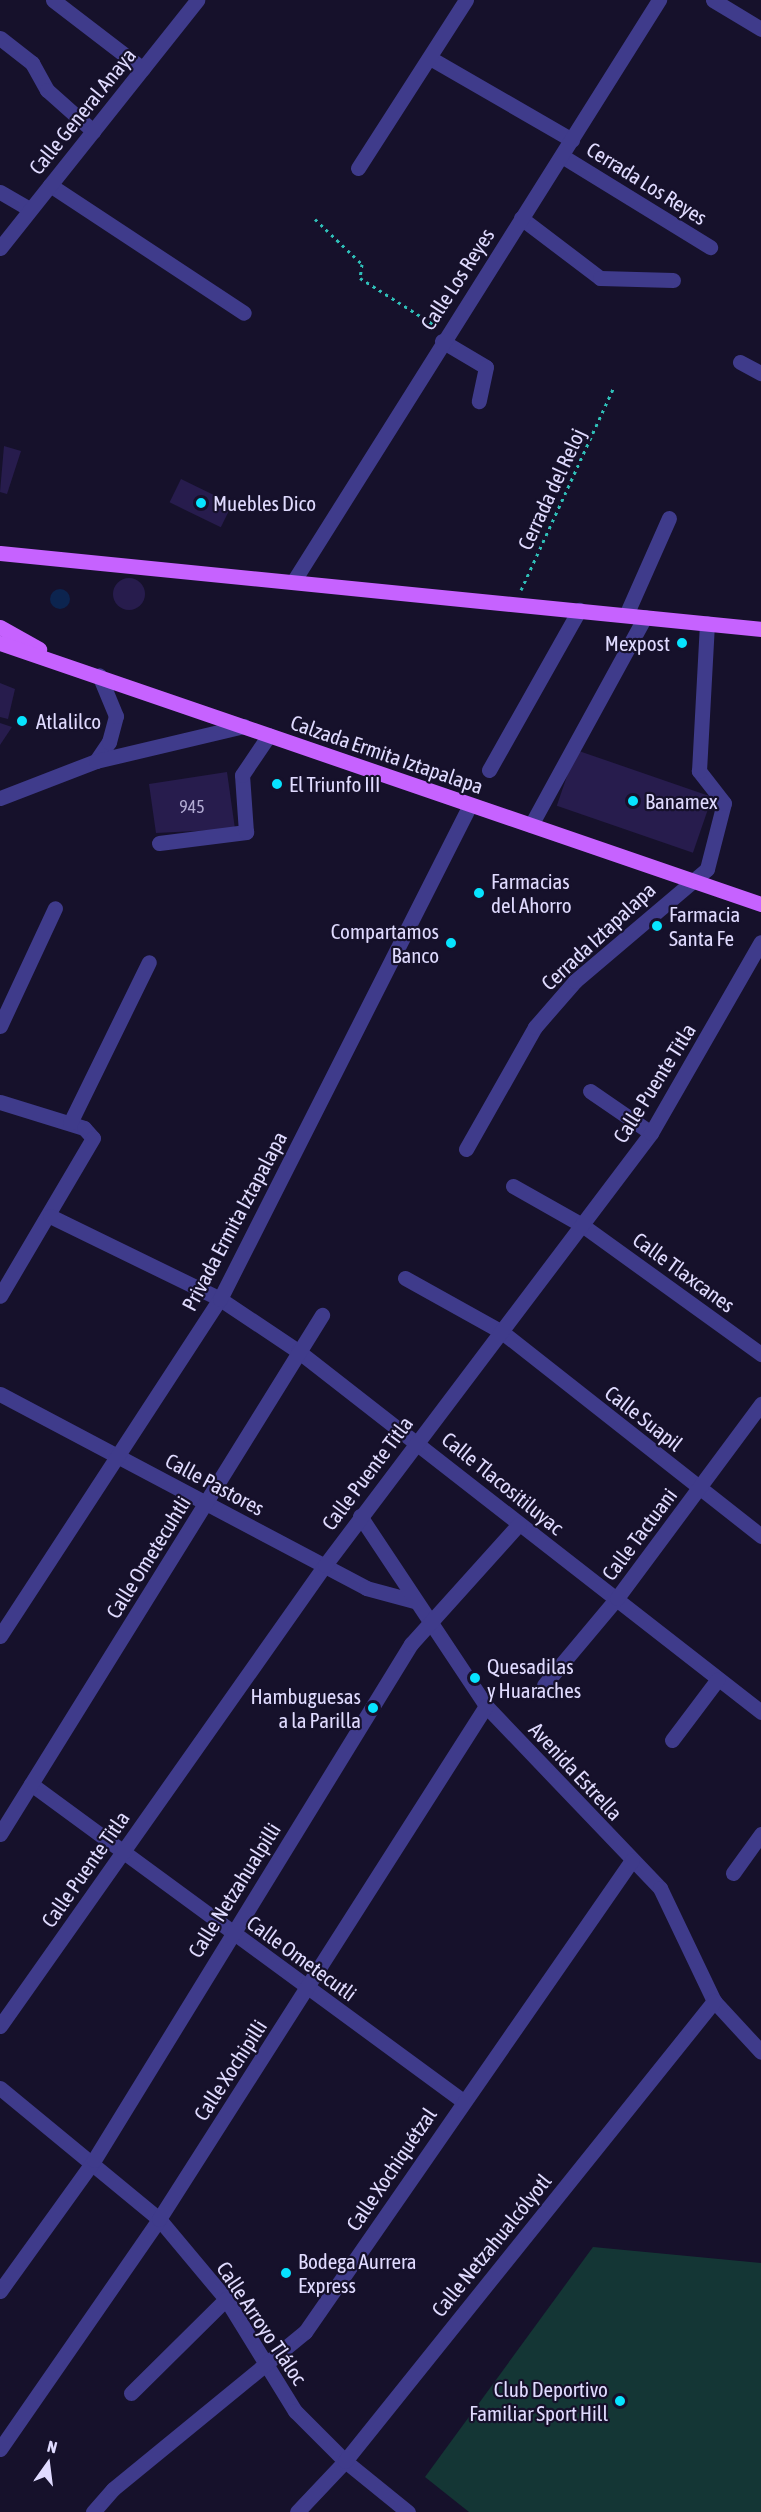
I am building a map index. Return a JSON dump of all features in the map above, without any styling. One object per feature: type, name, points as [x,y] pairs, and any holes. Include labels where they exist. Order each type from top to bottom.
[{"type":"main road","points":[[0,553],[761,629]]},
{"type":"main road","points":[[0,627],[51,658]]},
{"type":"main road","name":"Calzada Ermita Iztapalapa","points":[[0,643],[51,658],[689,882],[761,904]]},
{"type":"street","points":[[53,0],[143,69]]},
{"type":"street","name":"Calle General Anaya","points":[[0,248],[197,0]]},
{"type":"street","points":[[358,168],[466,0]]},
{"type":"street","name":"Calle Los Reyes","points":[[293,582],[444,337],[562,156],[659,0]]},
{"type":"street","points":[[713,0],[761,28]]},
{"type":"street","points":[[0,38],[32,63],[47,90],[93,130]]},
{"type":"street","points":[[430,58],[572,140]]},
{"type":"street","name":"Cerrada Los Reyes","points":[[562,156],[710,247]]},
{"type":"street","points":[[50,185],[244,313]]},
{"type":"street","points":[[0,192],[30,209]]},
{"type":"street","points":[[521,218],[600,278],[673,280]]},
{"type":"street","points":[[444,337],[486,367],[478,401]]},
{"type":"street","points":[[740,362],[761,373]]},
{"type":"street","points":[[626,615],[669,518]]},
{"type":"street","points":[[489,770],[579,610]]},
{"type":"street","points":[[531,825],[645,617]]},
{"type":"street","name":"Cerrada Iztapalapa","points":[[466,1149],[535,1027],[575,981],[707,869],[724,803],[699,771],[706,623]]},
{"type":"street","points":[[96,761],[109,741],[116,716],[99,675]]},
{"type":"street","points":[[0,798],[96,761],[244,726]]},
{"type":"street","points":[[159,843],[246,832],[242,775],[269,735]]},
{"type":"street","name":"Privada Ermita Iztapalapa","points":[[0,1636],[220,1299],[470,805]]},
{"type":"street","points":[[0,1026],[56,908]]},
{"type":"street","name":"Calle Puente Titla","points":[[0,2026],[360,1516],[651,1133],[761,942]]},
{"type":"street","points":[[70,1123],[149,962]]},
{"type":"street","points":[[590,1091],[651,1133]]},
{"type":"street","points":[[0,1296],[92,1147],[88,1133],[70,1123],[1,1103]]},
{"type":"street","name":"Calle Tlaxcanes","points":[[513,1186],[582,1225],[761,1354]]},
{"type":"street","name":"Calle Tlacositiluyac","points":[[50,1216],[220,1299],[298,1350],[761,1712]]},
{"type":"street","name":"Calle Suapil","points":[[405,1278],[501,1332],[761,1536]]},
{"type":"street","name":"Calle Ometecuhtli","points":[[0,1834],[206,1505],[298,1350],[322,1315]]},
{"type":"street","name":"Calle Pastores","points":[[0,1394],[366,1588],[414,1600]]},
{"type":"street","name":"Calle Tactuani","points":[[544,1684],[617,1598],[761,1404]]},
{"type":"street","name":"Avenida Estrella","points":[[360,1516],[429,1625],[486,1706],[666,1898],[714,2001],[761,2052]]},
{"type":"street","name":"Calle Netzahualpilli","points":[[0,2291],[94,2160],[411,1644],[519,1524]]},
{"type":"street","points":[[672,1740],[718,1679]]},
{"type":"street","name":"Calle Xochipilli","points":[[0,2449],[159,2219],[486,1706]]},
{"type":"street","name":"Calle Ometecutli","points":[[31,1784],[463,2101]]},
{"type":"street","points":[[733,1873],[761,1834]]},
{"type":"street","name":"Calle Xochiquétzal","points":[[93,2512],[113,2489],[305,2332],[632,1860]]},
{"type":"street","name":"Calle Netzahualcólyotl","points":[[297,2512],[345,2461],[714,2001]]},
{"type":"street","name":"Calle Arroyo Tláloc","points":[[0,2088],[94,2160],[159,2219],[226,2299],[264,2366],[295,2411],[345,2461],[408,2512]]},
{"type":"street","points":[[131,2393],[226,2299]]},
{"type":"path","points":[[315,219],[362,264],[360,278],[444,337]]},
{"type":"path","name":"Cerrada del Reloj","points":[[514,603],[614,387]]},
{"type":"green space","name":"Club Deportivo Familiar Sport Hill","points":[[593,2247],[761,2263],[761,2512],[469,2512],[425,2477]]},
{"type":"water","points":[[60,589],[67,592],[70,599],[67,606],[60,609],[53,606],[50,599],[53,592]]},
{"type":"building","points":[[4,446],[21,451],[7,494],[0,492]]},
{"type":"building","name":"Muebles Dico","points":[[181,479],[232,504],[221,527],[170,502]]},
{"type":"building","points":[[129,578],[140,583],[145,594],[140,605],[129,610],[118,605],[113,594],[118,583]]},
{"type":"building","points":[[0,683],[15,689],[8,719],[0,717]]},
{"type":"building","points":[[0,723],[12,727],[0,745]]},
{"type":"building","name":"Banamex","points":[[576,750],[712,797],[693,853],[557,806]]},
{"type":"building","points":[[227,772],[235,829],[156,833],[149,784]]},
{"type":"place","name":"Muebles Dico","points":[[201,503]]},
{"type":"place","name":"Mexpost","points":[[682,643]]},
{"type":"place","name":"Atlalilco","points":[[22,721]]},
{"type":"place","name":"El Triunfo III","points":[[277,784]]},
{"type":"place","name":"Banamex","points":[[633,801]]},
{"type":"place","name":"Farmacias del Ahorro","points":[[479,893]]},
{"type":"place","name":"Farmacia Santa Fe","points":[[657,926]]},
{"type":"place","name":"Compartamos Banco","points":[[451,943]]},
{"type":"place","name":"Quesadilas y Huaraches","points":[[475,1678]]},
{"type":"place","name":"Hambuguesas a la Parilla","points":[[373,1708]]},
{"type":"place","name":"Bodega Aurrera Express","points":[[286,2273]]},
{"type":"place","name":"Club Deportivo Familiar Sport Hill","points":[[620,2401]]}]
